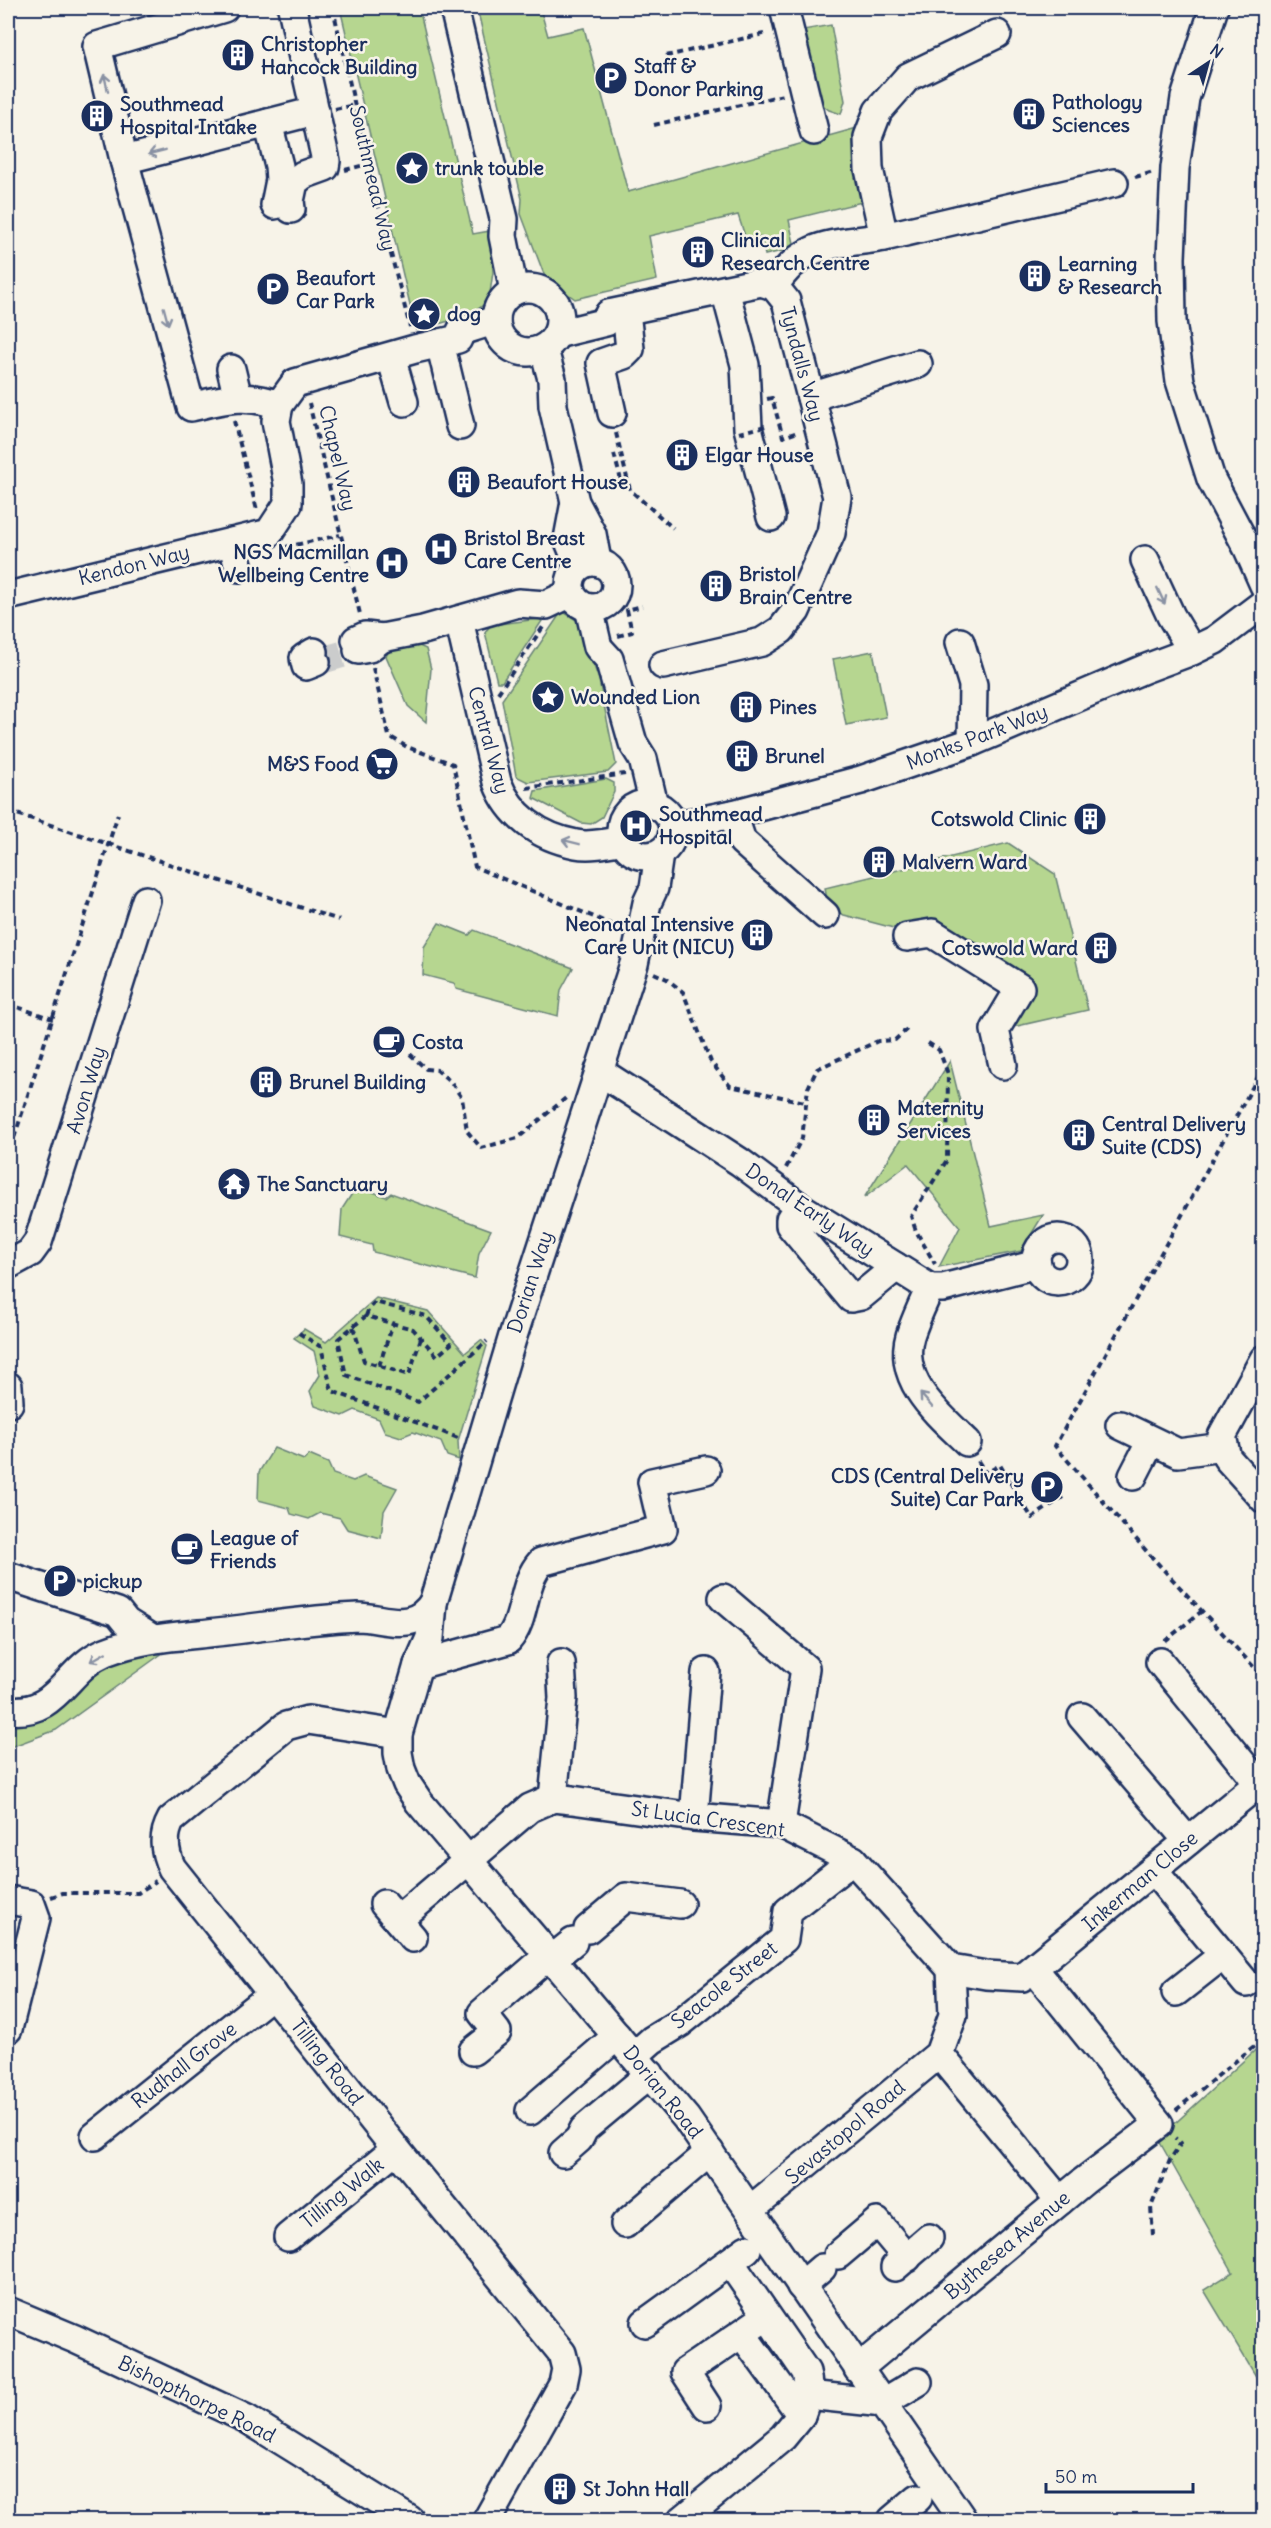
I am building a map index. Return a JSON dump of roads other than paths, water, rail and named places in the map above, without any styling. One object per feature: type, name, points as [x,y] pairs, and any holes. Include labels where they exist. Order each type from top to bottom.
[{"type":"street","points":[[225,8],[97,46],[124,160],[191,407],[231,399],[257,398],[279,405],[295,383],[303,379],[426,347],[461,331],[499,328]]},
{"type":"street","points":[[268,123],[279,166],[283,211],[290,201],[294,182],[303,175],[325,167],[326,161],[292,8]]},
{"type":"street","points":[[454,8],[504,219],[519,243],[523,290]]},
{"type":"street","points":[[1214,8],[1185,98],[1175,168],[1171,258],[1172,321],[1180,381],[1211,479],[1248,549],[1263,585]]},
{"type":"street","points":[[787,18],[812,131]]},
{"type":"street","points":[[884,237],[869,169],[868,136],[878,111],[908,77],[997,34]]},
{"type":"street","points":[[124,160],[315,111]]},
{"type":"street","points":[[644,807],[643,759],[633,743],[611,648],[598,647],[585,585],[568,540],[568,529],[575,502],[553,406],[547,337],[554,301],[544,293],[523,290],[505,298],[498,309],[499,328],[507,345],[547,337],[600,307],[617,313],[761,282],[774,286],[786,267],[803,254],[817,248],[884,237],[1114,183]]},
{"type":"street","name":"Tyndalls Way","points":[[663,665],[762,642],[780,630],[795,611],[831,533],[836,514],[837,497],[786,301],[774,286]]},
{"type":"street","points":[[725,290],[744,365],[748,429],[771,517]]},
{"type":"street","points":[[612,413],[601,363],[624,355],[630,348],[617,313]]},
{"type":"street","points":[[404,402],[426,347]]},
{"type":"street","points":[[426,347],[460,426]]},
{"type":"street","points":[[811,397],[918,364]]},
{"type":"street","points":[[225,371],[231,399]]},
{"type":"street","name":"Kendon Way","points":[[8,596],[269,532],[288,504],[288,484],[276,421],[279,405]]},
{"type":"street","points":[[232,542],[239,568]]},
{"type":"street","points":[[1144,560],[1191,651]]},
{"type":"street","points":[[367,648],[518,603],[527,592],[585,585]]},
{"type":"street","name":"Monks Park Way","points":[[673,826],[733,814],[861,780],[972,742],[1215,640],[1263,603]]},
{"type":"street","name":"Central Way","points":[[459,620],[501,792],[514,813],[543,832],[559,839],[582,845],[640,849]]},
{"type":"street","points":[[960,642],[973,685],[972,742]]},
{"type":"street","points":[[633,743],[628,760],[630,773],[644,807],[668,815],[673,826],[670,842],[640,849],[621,833],[624,819],[644,807]]},
{"type":"street","points":[[733,814],[742,841],[825,915]]},
{"type":"street","name":"Dorian Way","points":[[418,1663],[430,1638],[433,1603],[441,1584],[512,1339],[634,964],[647,903],[654,888],[640,849]]},
{"type":"street","name":"Avon Way","points":[[8,1265],[30,1253],[38,1242],[146,900]]},
{"type":"street","points":[[907,937],[932,933],[1020,988],[995,1030],[1003,1065]]},
{"type":"street","name":"Donal Early Way","points":[[595,1080],[740,1162],[800,1207],[896,1267],[936,1288]]},
{"type":"street","points":[[800,1207],[790,1219],[790,1226],[851,1298],[861,1296],[896,1267]]},
{"type":"street","points":[[973,1452],[920,1393],[909,1370],[910,1338],[936,1288],[1037,1264]]},
{"type":"street","points":[[1263,1359],[1222,1436],[1227,1458],[1263,1498]]},
{"type":"street","points":[[1120,1425],[1178,1453],[1223,1447]]},
{"type":"street","points":[[1133,1476],[1151,1441]]},
{"type":"street","points":[[411,1621],[418,1663],[508,1640],[517,1626],[531,1575],[541,1562],[663,1529],[652,1482],[706,1470]]},
{"type":"street","points":[[8,1576],[118,1612],[126,1622],[153,1639]]},
{"type":"street","points":[[723,1598],[805,1668],[781,1824]]},
{"type":"street","points":[[8,1710],[24,1712],[38,1707],[90,1661],[104,1653],[153,1639],[358,1617],[411,1621],[424,1613],[433,1603]]},
{"type":"street","name":"Dorian Road","points":[[418,1663],[398,1734],[398,1753],[407,1784],[419,1802],[469,1860],[566,1946],[634,2055],[711,2152],[963,2520]]},
{"type":"street","points":[[398,1921],[530,1808],[553,1798],[563,1698],[561,1663]]},
{"type":"street","name":"Inkerman Close","points":[[1028,1973],[1188,1842],[1261,1787],[1161,1664]]},
{"type":"street","points":[[694,1817],[706,1672]]},
{"type":"street","points":[[1082,1717],[1188,1842]]},
{"type":"street","name":"Tilling Road","points":[[398,1734],[308,1720],[286,1726],[171,1820],[165,1833],[165,1853],[172,1868],[562,2353],[566,2369],[563,2384],[487,2520]]},
{"type":"street","name":"St Lucia Crescent","points":[[553,1798],[694,1817],[781,1824],[853,1860],[951,1969]]},
{"type":"street","name":"Seacole Street","points":[[634,2055],[652,2040],[680,2023],[784,1939],[788,1911],[853,1860]]},
{"type":"street","points":[[1153,1870],[1246,1983]]},
{"type":"street","points":[[473,2051],[497,2032],[482,2013],[626,1897],[680,1904]]},
{"type":"street","points":[[8,2029],[36,1917],[19,1902]]},
{"type":"street","points":[[1176,1992],[1223,1955]]},
{"type":"street","points":[[1028,1973],[986,1975],[951,1969],[953,2015],[939,2054],[1060,2201]]},
{"type":"street","name":"Bythesea Avenue","points":[[858,2369],[1130,2144],[1159,2124],[1028,1973]]},
{"type":"street","name":"Rudhall Grove","points":[[95,2136],[273,1994]]},
{"type":"street","name":"Sevastopol Road","points":[[750,2210],[939,2054]]},
{"type":"street","points":[[530,2111],[634,2055]]},
{"type":"street","points":[[563,2153],[579,2139],[634,2055]]},
{"type":"street","name":"Tilling Walk","points":[[287,2236],[396,2149]]},
{"type":"street","points":[[625,2224],[711,2152]]},
{"type":"street","points":[[801,2286],[877,2222],[901,2263],[929,2238]]},
{"type":"street","points":[[645,2323],[739,2256],[768,2316],[806,2372],[809,2384],[804,2405],[783,2437],[681,2520]]},
{"type":"street","name":"Bishopthorpe Road","points":[[8,2312],[75,2339],[247,2419],[410,2520]]},
{"type":"street","points":[[707,2406],[685,2372],[768,2316]]},
{"type":"street","points":[[742,2334],[804,2405]]},
{"type":"street","points":[[804,2405],[883,2403],[918,2382]]},
{"type":"street","points":[[892,2520],[918,2498]]},
{"type":"tunnel","points":[[316,662],[358,650]]},
{"type":"place","name":"Christopher Hancock Building","points":[[238,55]]},
{"type":"place","name":"Staff & Donor Parking","points":[[611,78]]},
{"type":"place","name":"Pathology Sciences","points":[[1029,114]]},
{"type":"place","name":"Southmead Hospital Intake","points":[[97,116]]},
{"type":"place","name":"trunk touble","points":[[412,168]]},
{"type":"place","name":"Clinical Research Centre","points":[[698,252]]},
{"type":"place","name":"Learning & Research","points":[[1035,276]]},
{"type":"place","name":"Beaufort Car Park","points":[[273,289]]},
{"type":"place","name":"dog","points":[[424,314]]},
{"type":"place","name":"Elgar House","points":[[682,455]]},
{"type":"place","name":"Beaufort House","points":[[464,482]]},
{"type":"place","name":"Bristol Breast Care Centre","points":[[441,549]]},
{"type":"place","name":"NGS Macmillan Wellbeing Centre","points":[[392,563]]},
{"type":"place","name":"Bristol Brain Centre","points":[[716,586]]},
{"type":"place","name":"Wounded Lion","points":[[548,697]]},
{"type":"place","name":"Pines","points":[[746,707]]},
{"type":"place","name":"Brunel","points":[[742,756]]},
{"type":"place","name":"M&S Food","points":[[382,764]]},
{"type":"place","name":"Cotswold Clinic","points":[[1090,819]]},
{"type":"place","name":"Southmead Hospital","points":[[636,826]]},
{"type":"place","name":"Malvern Ward","points":[[879,862]]},
{"type":"place","name":"Neonatal Intensive Care Unit (NICU)","points":[[757,935]]},
{"type":"place","name":"Cotswold Ward","points":[[1101,948]]},
{"type":"place","name":"Costa","points":[[389,1042]]},
{"type":"place","name":"Brunel Building","points":[[266,1082]]},
{"type":"place","name":"Maternity Services","points":[[874,1120]]},
{"type":"place","name":"Central Delivery Suite (CDS)","points":[[1079,1135]]},
{"type":"place","name":"The Sanctuary","points":[[234,1184]]},
{"type":"place","name":"CDS (Central Delivery Suite) Car Park","points":[[1047,1487]]},
{"type":"place","name":"League of Friends","points":[[187,1549]]},
{"type":"place","name":"pickup","points":[[60,1581]]},
{"type":"place","name":"St John Hall","points":[[560,2489]]}]
